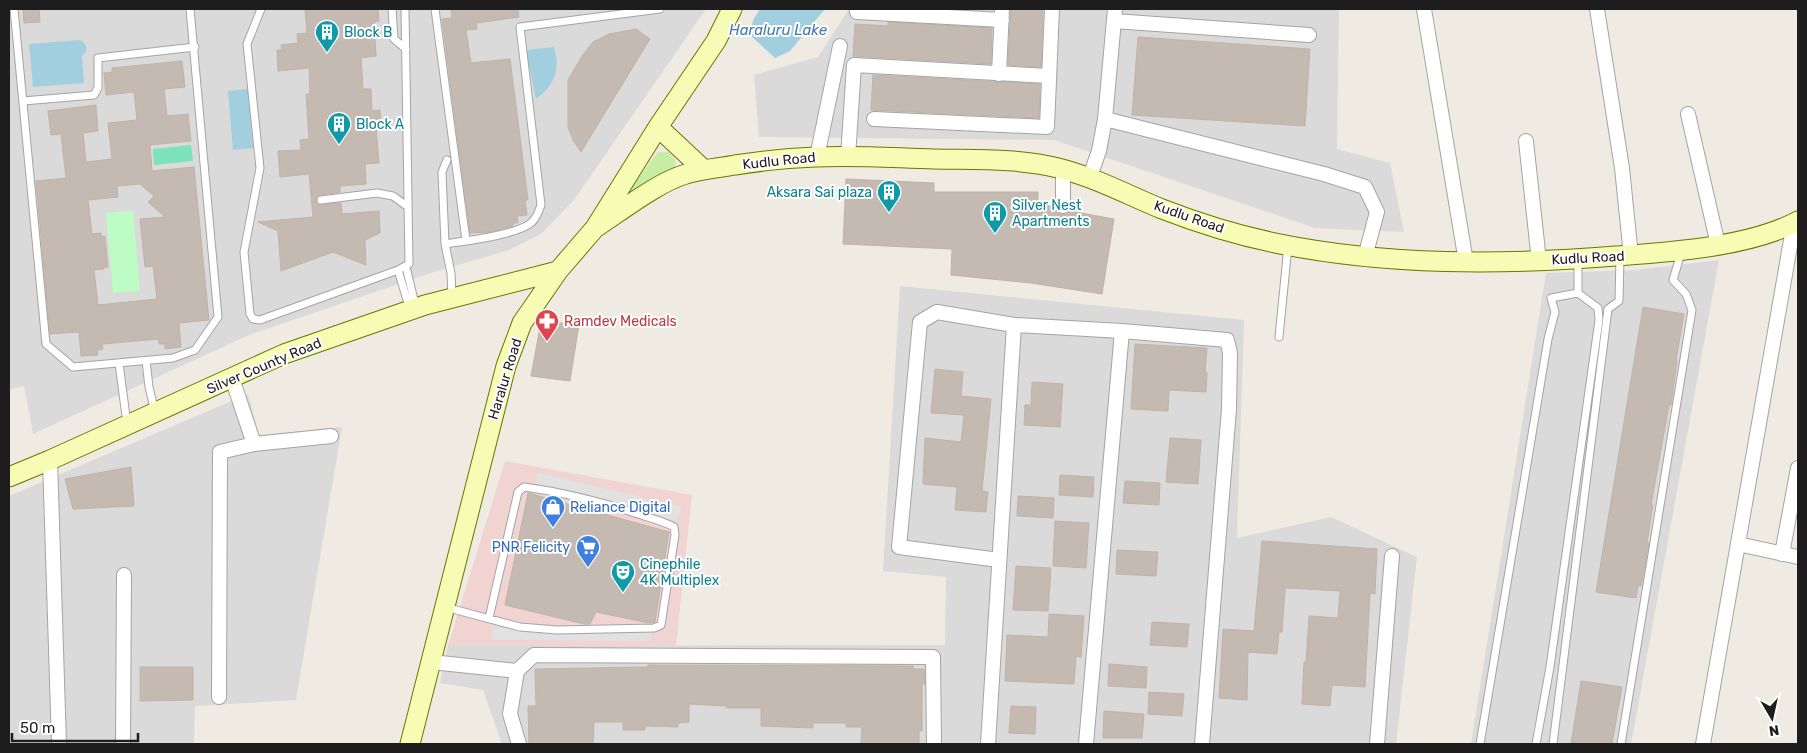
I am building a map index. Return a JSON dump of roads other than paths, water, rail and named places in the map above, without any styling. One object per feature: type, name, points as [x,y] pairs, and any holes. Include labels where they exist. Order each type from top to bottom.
[{"type":"street","name":"Haralur Road","points":[[410,744],[506,366],[522,323],[558,271],[595,228],[658,127],[716,41],[732,9]]},
{"type":"street","points":[[874,119],[1047,127],[1052,9]]},
{"type":"street","points":[[1424,9],[1466,262]]},
{"type":"street","points":[[1597,9],[1622,168],[1626,256]]},
{"type":"street","points":[[858,12],[1002,14],[999,74]]},
{"type":"street","points":[[1089,179],[1099,152],[1105,119],[1114,15],[1309,35]]},
{"type":"street","points":[[817,156],[840,46]]},
{"type":"street","points":[[848,157],[854,65],[1049,76]]},
{"type":"street","points":[[1688,114],[1718,245]]},
{"type":"street","points":[[1105,119],[1324,174],[1365,188],[1377,212],[1365,256]]},
{"type":"street","points":[[658,127],[704,170]]},
{"type":"street","points":[[1526,141],[1539,261]]},
{"type":"street","name":"Kudlu Road","points":[[595,228],[668,181],[685,174],[757,162],[817,156],[995,160],[1031,163],[1063,170],[1089,179],[1224,230],[1288,246],[1400,260],[1466,262],[1539,261],[1626,256],[1718,245],[1765,234],[1796,222]]},
{"type":"street","points":[[1063,170],[1063,206]]},
{"type":"street","points":[[1703,744],[1796,222]]},
{"type":"street","name":"Silver County Road","points":[[9,477],[284,354],[413,309],[558,271]]},
{"type":"street","points":[[999,560],[899,547],[920,322],[937,312],[1014,325],[1122,331],[1226,340],[1230,353],[1228,409],[1202,744]]},
{"type":"street","points":[[988,744],[1014,325]]},
{"type":"street","points":[[1086,744],[1122,331]]},
{"type":"street","points":[[232,378],[254,444]]},
{"type":"street","points":[[219,697],[220,452],[254,444],[331,436]]},
{"type":"street","points":[[50,460],[60,744]]},
{"type":"street","points":[[1782,554],[1798,468]]},
{"type":"street","points":[[1738,544],[1798,557]]},
{"type":"street","points":[[1377,744],[1392,556]]},
{"type":"street","points":[[123,744],[124,574]]},
{"type":"street","points":[[519,744],[510,714],[517,671],[534,655],[933,657],[934,744]]},
{"type":"street","points":[[431,662],[517,671]]},
{"type":"lane","points":[[14,9],[46,344],[72,367],[173,358],[195,350],[218,317],[195,47],[190,9]]},
{"type":"lane","points":[[261,9],[247,44],[260,168],[244,252],[250,314],[253,320],[260,320],[409,264],[405,9]]},
{"type":"lane","points":[[392,9],[394,39],[406,50]]},
{"type":"lane","points":[[435,9],[466,240]]},
{"type":"lane","points":[[445,244],[519,230],[532,222],[541,205],[520,27],[660,9]]},
{"type":"lane","points":[[23,101],[94,95],[98,88],[98,58],[195,47]]},
{"type":"lane","points":[[447,160],[442,172],[445,244],[451,273],[452,298]]},
{"type":"lane","points":[[321,200],[378,193],[393,196],[408,207]]},
{"type":"lane","points":[[1279,337],[1288,246]]},
{"type":"lane","points":[[1621,744],[1692,310],[1686,294],[1673,280],[1682,250]]},
{"type":"lane","points":[[1553,744],[1608,309],[1619,301],[1620,277],[1626,256]]},
{"type":"lane","points":[[1578,260],[1578,293]]},
{"type":"lane","points":[[402,268],[413,309]]},
{"type":"lane","points":[[1480,744],[1548,339],[1555,312],[1552,298],[1578,293],[1598,308],[1598,320],[1550,666],[1536,744]]},
{"type":"lane","points":[[146,361],[149,387],[155,412]]},
{"type":"lane","points":[[119,363],[128,424]]},
{"type":"lane","points":[[445,607],[520,627],[557,630],[654,628],[661,625],[675,534],[674,527],[616,507],[542,489],[524,487],[518,492],[489,618]]},
{"type":"water","name":"Haraluru Lake","points":[[760,9],[825,9],[790,51],[775,58],[750,35],[753,20]]},
{"type":"water","points":[[80,40],[85,44],[86,48],[86,52],[82,56],[84,83],[33,87],[29,44]]},
{"type":"water","points":[[554,47],[557,63],[554,76],[551,83],[536,99],[526,50]]},
{"type":"water","points":[[248,89],[253,148],[233,150],[228,91]]},
{"type":"place","name":"Block B","points":[[327,53]]},
{"type":"place","name":"Block A","points":[[339,145]]},
{"type":"place","name":"Aksara Sai plaza","points":[[889,213]]},
{"type":"place","name":"Silver Nest Apartments","points":[[995,234]]},
{"type":"place","name":"Ramdev Medicals","points":[[547,342]]},
{"type":"place","name":"Reliance Digital","points":[[553,528]]},
{"type":"place","name":"PNR Felicity","points":[[588,568]]},
{"type":"place","name":"Cinephile 4K Multiplex","points":[[623,593]]}]
